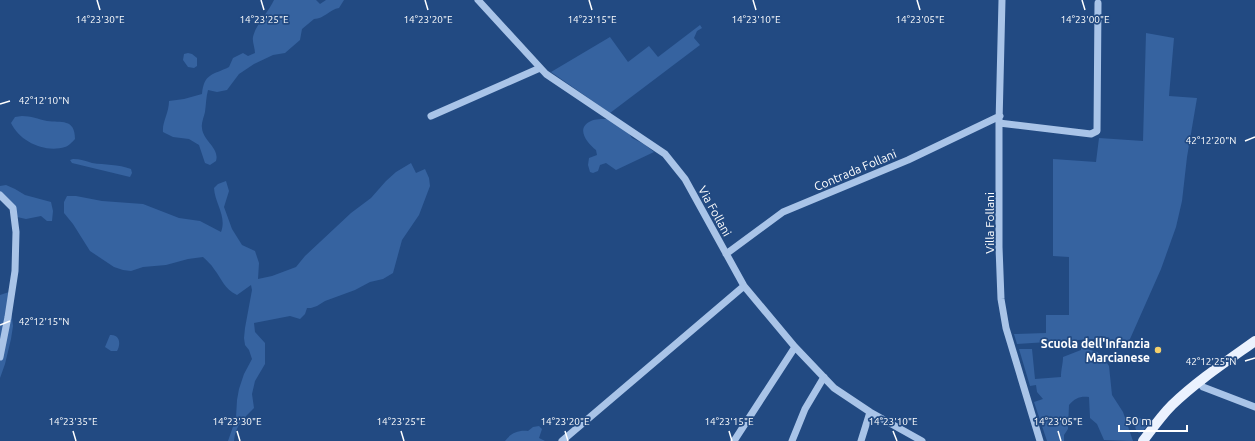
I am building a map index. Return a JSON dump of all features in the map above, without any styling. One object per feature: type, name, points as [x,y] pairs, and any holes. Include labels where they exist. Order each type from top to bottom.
[{"type":"main road","points":[[1143,441],[1172,405],[1199,382],[1255,341]]},
{"type":"street","name":"Via Follani","points":[[478,0],[546,74],[665,154],[685,179],[744,286],[795,347],[834,388],[870,412],[922,441]]},
{"type":"street","name":"Villa Follani","points":[[1002,0],[999,247],[1001,299],[1006,328],[1040,441]]},
{"type":"street","points":[[1000,120],[1090,134],[1097,131],[1098,3]]},
{"type":"street","points":[[430,116],[540,68]]},
{"type":"street","name":"Contrada Follani","points":[[726,254],[783,212],[1000,120]]},
{"type":"street","points":[[0,195],[13,208],[16,232],[15,271],[0,357]]},
{"type":"street","points":[[562,441],[744,286]]},
{"type":"street","points":[[734,441],[795,347]]},
{"type":"street","points":[[792,441],[805,410],[824,377]]},
{"type":"street","points":[[1199,382],[1203,387],[1255,407]]},
{"type":"street","points":[[861,441],[870,412]]},
{"type":"shaded area","points":[[274,0],[316,0],[320,4],[326,0],[344,0],[339,8],[318,19],[314,19],[302,29],[300,40],[285,53],[273,55],[254,64],[239,74],[227,90],[217,92],[208,90],[202,128],[205,137],[214,148],[217,156],[216,161],[210,165],[205,163],[199,145],[189,139],[173,137],[163,132],[169,101],[202,94],[207,78],[229,67],[233,58],[243,53],[248,56],[255,53],[253,39],[254,33]]},
{"type":"shaded area","points":[[700,25],[702,28],[697,31],[694,38],[700,45],[610,113],[551,72],[610,37],[628,62],[649,46],[658,57]]},
{"type":"shaded area","points":[[1146,33],[1174,38],[1169,96],[1197,98],[1187,157],[1182,201],[1176,227],[1161,269],[1126,348],[1093,339],[1017,344],[1014,334],[1046,333],[1046,315],[1069,315],[1069,257],[1053,256],[1053,159],[1096,162],[1099,138],[1143,141]]},
{"type":"shaded area","points":[[188,53],[197,58],[197,66],[194,68],[188,67],[183,60],[184,54]]},
{"type":"shaded area","points":[[22,116],[66,123],[73,128],[75,139],[66,146],[57,148],[41,147],[27,141],[20,136],[11,123],[15,117]]},
{"type":"shaded area","points":[[607,119],[615,121],[628,132],[632,138],[644,144],[654,152],[616,170],[606,163],[600,165],[598,171],[593,173],[590,172],[588,165],[589,158],[597,155],[596,150],[586,140],[583,131],[586,124],[593,120]]},
{"type":"shaded area","points":[[73,159],[126,167],[131,169],[132,173],[130,177],[72,163],[70,160]]},
{"type":"shaded area","points":[[411,163],[416,173],[425,169],[429,178],[430,186],[419,215],[402,240],[393,273],[383,279],[370,282],[355,290],[325,301],[317,306],[307,308],[305,314],[300,319],[290,316],[254,323],[255,332],[265,343],[265,364],[255,381],[252,394],[254,408],[238,427],[234,441],[228,441],[236,418],[239,389],[244,374],[252,359],[249,350],[245,345],[244,338],[252,290],[251,285],[237,295],[233,293],[226,287],[212,266],[203,257],[188,259],[166,265],[143,267],[131,271],[114,267],[90,251],[73,224],[64,213],[64,202],[67,196],[76,196],[102,201],[143,204],[179,218],[200,221],[221,232],[223,221],[214,188],[218,184],[226,181],[229,191],[224,207],[232,229],[242,245],[255,251],[259,263],[258,279],[272,276],[296,267],[305,256],[351,213],[371,198],[386,181],[396,172]]},
{"type":"shaded area","points":[[6,185],[25,195],[51,202],[53,211],[52,221],[47,221],[41,216],[26,219],[17,217],[0,194],[0,186]]},
{"type":"shaded area","points":[[9,292],[13,326],[5,364],[0,378],[0,295]]},
{"type":"shaded area","points":[[110,335],[116,336],[119,340],[117,351],[111,351],[105,347]]},
{"type":"shaded area","points":[[1081,347],[1097,352],[1109,366],[1112,395],[1123,412],[1133,441],[1104,440],[1097,424],[1090,418],[1089,397],[1080,397],[1069,405],[1068,429],[1064,435],[1064,441],[1047,441],[1034,402],[1043,399],[1037,392],[1036,385],[1030,386],[1019,349],[1032,349],[1035,379],[1061,377],[1063,357],[1081,350]]},
{"type":"shaded area","points":[[1140,418],[1145,420],[1148,424],[1143,431],[1139,433],[1135,426]]},
{"type":"shaded area","points":[[539,426],[542,429],[539,438],[545,441],[505,441],[515,433],[528,431],[533,427]]},
{"type":"place","name":"Scuola dell'Infanzia Marcianese","points":[[1158,350]]}]
